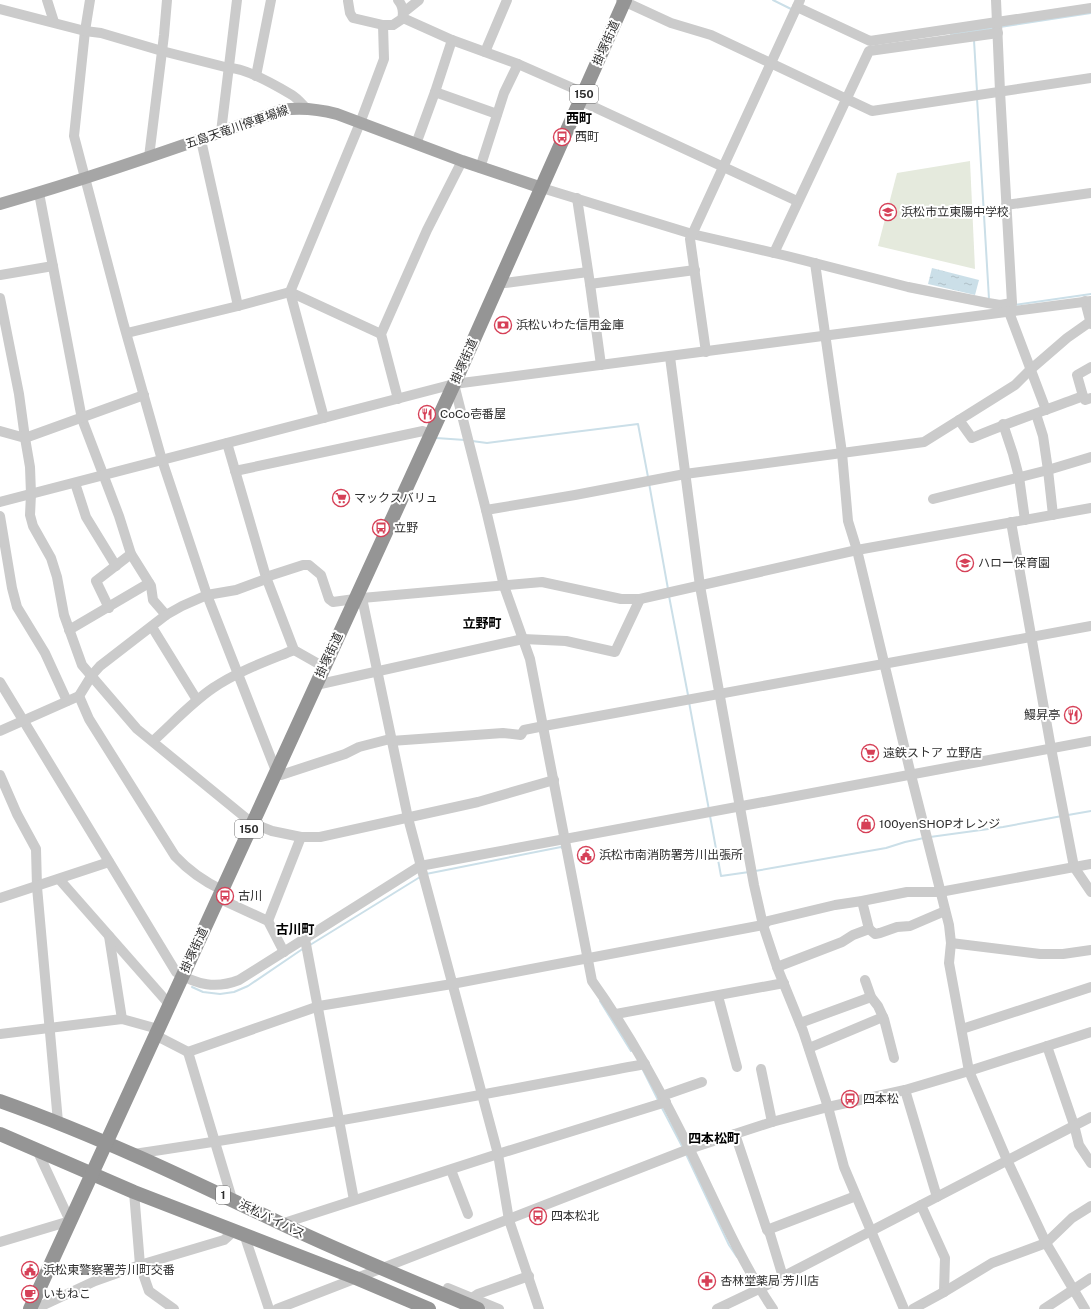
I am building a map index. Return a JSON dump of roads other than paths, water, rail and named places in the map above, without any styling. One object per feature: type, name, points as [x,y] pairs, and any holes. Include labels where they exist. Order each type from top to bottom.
[{"type":"highway","name":"掛塚街道","points":[[30,1309],[276,771],[324,668],[359,598],[430,436],[583,97],[624,1]]},
{"type":"highway","name":"浜松バイパス","points":[[0,1101],[58,1122],[134,1154],[333,1248],[445,1295],[475,1304]]},
{"type":"highway","name":"浜松バイパス","points":[[0,1134],[134,1192],[356,1278],[425,1308]]},
{"type":"main road","name":"五島天竜川停車場線","points":[[0,204],[85,179],[200,140],[282,110],[306,108],[337,114],[480,168],[542,188]]},
{"type":"street","points":[[47,0],[54,22]]},
{"type":"street","points":[[90,0],[85,31],[74,136],[162,460],[207,595],[276,771],[281,775],[344,754],[359,747],[391,740],[503,733],[521,735],[524,730],[544,726],[1091,626]]},
{"type":"street","points":[[149,157],[167,0]]},
{"type":"street","points":[[221,132],[237,0]]},
{"type":"street","points":[[256,76],[271,0]]},
{"type":"street","points":[[398,0],[401,3],[403,15]]},
{"type":"street","points":[[348,1],[353,18],[383,25],[393,24],[420,0]]},
{"type":"street","points":[[485,52],[507,0]]},
{"type":"street","points":[[996,0],[1010,307],[1030,370],[1046,410]]},
{"type":"street","points":[[624,1],[671,23],[711,35],[872,111],[1091,78]]},
{"type":"street","points":[[706,352],[690,239],[797,7],[870,41],[1091,8]]},
{"type":"street","points":[[0,9],[85,31],[101,33],[162,51],[229,68],[236,68],[256,76],[293,96],[306,108]]},
{"type":"street","points":[[403,15],[452,40],[518,64],[724,167],[797,201]]},
{"type":"street","points":[[324,418],[290,292],[360,123],[384,59],[383,25]]},
{"type":"street","points":[[774,253],[797,201],[869,51],[998,33]]},
{"type":"street","points":[[416,144],[436,92],[452,40]]},
{"type":"street","points":[[480,168],[504,93],[518,64]]},
{"type":"street","points":[[436,92],[497,114]]},
{"type":"street","points":[[200,140],[238,306]]},
{"type":"street","points":[[398,400],[381,334],[427,230],[462,161]]},
{"type":"street","points":[[542,188],[692,234],[908,287],[1010,307]]},
{"type":"street","points":[[39,193],[82,418],[104,475],[131,554],[151,586],[153,600],[166,615]]},
{"type":"street","points":[[1006,205],[1091,193]]},
{"type":"street","points":[[577,198],[601,365]]},
{"type":"street","points":[[815,263],[842,453],[848,520],[857,550],[949,925],[951,943],[949,963],[969,1071],[1007,1160],[1046,1243],[1085,1309]]},
{"type":"street","points":[[0,275],[53,266]]},
{"type":"street","points":[[590,284],[695,270]]},
{"type":"street","points":[[500,281],[505,283],[588,272]]},
{"type":"street","points":[[127,333],[290,292],[381,334]]},
{"type":"street","points":[[0,298],[19,394],[30,467],[30,515],[33,526],[51,558],[57,577],[64,615],[82,665],[137,729],[154,741],[252,823],[272,831],[301,837],[320,837],[408,818],[478,802],[554,780]]},
{"type":"street","points":[[0,502],[398,400],[454,384],[825,336],[1010,307],[1088,301],[1091,322],[1067,338],[1015,385],[924,442],[685,474],[486,510]]},
{"type":"street","points":[[670,356],[700,586],[719,695],[763,925],[777,967],[809,1048],[828,1107],[844,1167],[904,1309]]},
{"type":"street","points":[[959,420],[972,438],[1003,424],[1087,397],[1077,375],[1091,367]]},
{"type":"street","points":[[454,384],[504,586],[530,659],[554,780],[585,958],[592,981],[616,1014],[645,1064],[689,1149],[733,1242],[773,1309]]},
{"type":"street","points":[[0,431],[25,438],[144,396]]},
{"type":"street","points":[[1036,414],[1043,436],[1053,515]]},
{"type":"street","points":[[1003,424],[1019,477],[1025,520]]},
{"type":"street","points":[[235,471],[423,431],[430,436]]},
{"type":"street","points":[[227,443],[266,578],[294,650],[324,668]]},
{"type":"street","points":[[933,499],[1048,470],[1091,457]]},
{"type":"street","points":[[75,483],[86,517],[116,566]]},
{"type":"street","points":[[0,731],[79,696],[92,675],[100,666],[166,615],[182,606],[207,595],[236,590],[303,565],[309,565],[321,575],[329,599],[333,602],[359,598],[542,582],[621,599],[640,599],[857,550],[1091,508]]},
{"type":"street","points":[[0,516],[12,588],[17,607],[45,653],[67,702]]},
{"type":"street","points":[[1011,522],[1051,748],[1074,867],[1091,892]]},
{"type":"street","points":[[109,608],[96,581],[131,554]]},
{"type":"street","points":[[69,630],[109,608],[149,583]]},
{"type":"street","points":[[359,598],[408,818],[498,1154],[509,1220],[539,1309]]},
{"type":"street","points":[[316,685],[523,639],[566,641],[615,652],[640,599]]},
{"type":"street","points":[[152,627],[197,700]]},
{"type":"street","points":[[154,741],[197,700],[214,687],[238,674],[294,650]]},
{"type":"street","points":[[0,682],[176,972],[182,976],[208,985],[223,985],[239,980],[420,866],[1091,741]]},
{"type":"street","points":[[79,696],[90,719],[175,856],[193,873],[220,894],[268,921],[284,952]]},
{"type":"street","points":[[0,775],[17,814],[36,849],[37,887],[58,1122]]},
{"type":"street","points":[[268,921],[301,837]]},
{"type":"street","points":[[0,898],[109,862]]},
{"type":"street","points":[[188,1052],[319,1006],[452,984],[763,925],[768,921],[835,905],[862,902],[907,892],[940,892],[1091,864]]},
{"type":"street","points":[[59,879],[169,1004]]},
{"type":"street","points":[[862,902],[869,929],[876,934],[880,934],[897,927],[910,926],[945,911]]},
{"type":"street","points":[[777,967],[842,942],[853,935],[869,929]]},
{"type":"street","points":[[109,936],[122,1019]]},
{"type":"street","points":[[305,939],[319,1006],[354,1200]]},
{"type":"street","points":[[951,943],[1040,954],[1063,954],[1091,950]]},
{"type":"street","points":[[865,980],[871,997],[878,1006],[884,1019],[894,1058]]},
{"type":"street","points":[[616,1014],[784,983]]},
{"type":"street","points":[[962,1029],[1091,987]]},
{"type":"street","points":[[718,996],[736,1067]]},
{"type":"street","points":[[800,1023],[871,997]]},
{"type":"street","points":[[809,1048],[883,1017]]},
{"type":"street","points":[[0,1034],[122,1019],[156,1032],[188,1052],[232,1199]]},
{"type":"street","points":[[277,1309],[689,1149],[772,1122],[828,1107],[905,1090],[1091,1032]]},
{"type":"street","points":[[1047,1046],[1074,1125],[1078,1145],[1091,1164]]},
{"type":"street","points":[[134,1154],[340,1120],[645,1064]]},
{"type":"street","points":[[761,1069],[772,1122]]},
{"type":"street","points":[[281,1224],[451,1170],[664,1099],[702,1082]]},
{"type":"street","points":[[905,1090],[937,1197]]},
{"type":"street","points":[[717,1309],[783,1277],[1091,1117]]},
{"type":"street","points":[[736,1134],[783,1277]]},
{"type":"street","points":[[1,1239],[70,1221],[37,1150]]},
{"type":"street","points":[[451,1170],[468,1214]]},
{"type":"street","points":[[134,1192],[140,1264],[149,1291],[174,1309]]},
{"type":"street","points":[[767,1230],[856,1196]]},
{"type":"street","points":[[921,1205],[945,1258],[944,1292]]},
{"type":"street","points":[[913,1309],[992,1263],[1046,1243],[1072,1218],[1091,1206]]},
{"type":"street","points":[[35,1309],[95,1281],[140,1264],[224,1240],[239,1232],[269,1309]]},
{"type":"street","points":[[499,1309],[475,1304],[478,1294],[529,1276]]},
{"type":"street","points":[[1044,1309],[1091,1278]]},
{"type":"water","points":[[932,268],[979,280],[975,295],[928,284]]},
{"type":"waterway","points":[[773,0],[791,9]]},
{"type":"waterway","points":[[1000,27],[1091,13]]},
{"type":"waterway","points":[[951,34],[994,28]]},
{"type":"waterway","points":[[974,40],[977,91]]},
{"type":"waterway","points":[[977,98],[989,299]]},
{"type":"waterway","points":[[1015,305],[1091,294]]},
{"type":"waterway","points":[[472,441],[487,443],[638,424],[648,477]]},
{"type":"waterway","points":[[436,438],[465,440]]},
{"type":"waterway","points":[[649,483],[668,589]]},
{"type":"waterway","points":[[669,596],[688,695]]},
{"type":"waterway","points":[[689,702],[709,810]]},
{"type":"waterway","points":[[1068,815],[1091,811]]},
{"type":"waterway","points":[[710,816],[721,876],[749,872]]},
{"type":"waterway","points":[[930,837],[1003,827],[1062,816]]},
{"type":"waterway","points":[[755,871],[886,848],[924,838]]},
{"type":"waterway","points":[[426,874],[562,848]]},
{"type":"waterway","points":[[310,945],[420,877]]},
{"type":"waterway","points":[[192,987],[203,992],[220,994],[234,992],[248,986],[304,948]]},
{"type":"waterway","points":[[600,1001],[631,1051]]},
{"type":"waterway","points":[[643,1070],[658,1100]]},
{"type":"waterway","points":[[662,1108],[683,1148]]},
{"type":"waterway","points":[[686,1154],[729,1245],[737,1257]]},
{"type":"place","name":"西町","points":[[562,137]]},
{"type":"place","name":"浜松市立東陽中学校","points":[[888,212]]},
{"type":"place","name":"浜松いわた信用金庫","points":[[503,325]]},
{"type":"place","name":"CoCo壱番屋","points":[[427,414]]},
{"type":"place","name":"マックスバリュ","points":[[341,498]]},
{"type":"place","name":"立野","points":[[381,528]]},
{"type":"place","name":"ハロー保育園","points":[[965,563]]},
{"type":"place","name":"鰻昇亭","points":[[1073,715]]},
{"type":"place","name":"遠鉄ストア 立野店","points":[[870,753]]},
{"type":"place","name":"100yenSHOPオレンジ","points":[[866,824]]},
{"type":"place","name":"浜松市南消防署芳川出張所","points":[[586,855]]},
{"type":"place","name":"古川","points":[[225,896]]},
{"type":"place","name":"四本松","points":[[850,1099]]},
{"type":"place","name":"四本松北","points":[[538,1216]]},
{"type":"place","name":"浜松東警察署芳川町交番","points":[[30,1270]]},
{"type":"place","name":"杏林堂薬局 芳川店","points":[[707,1281]]},
{"type":"place","name":"いもねこ","points":[[30,1294]]},
{"type":"district","name":"西町","points":[[579,118]]},
{"type":"district","name":"立野町","points":[[482,623]]},
{"type":"district","name":"古川町","points":[[295,929]]},
{"type":"district","name":"四本松町","points":[[714,1138]]}]
